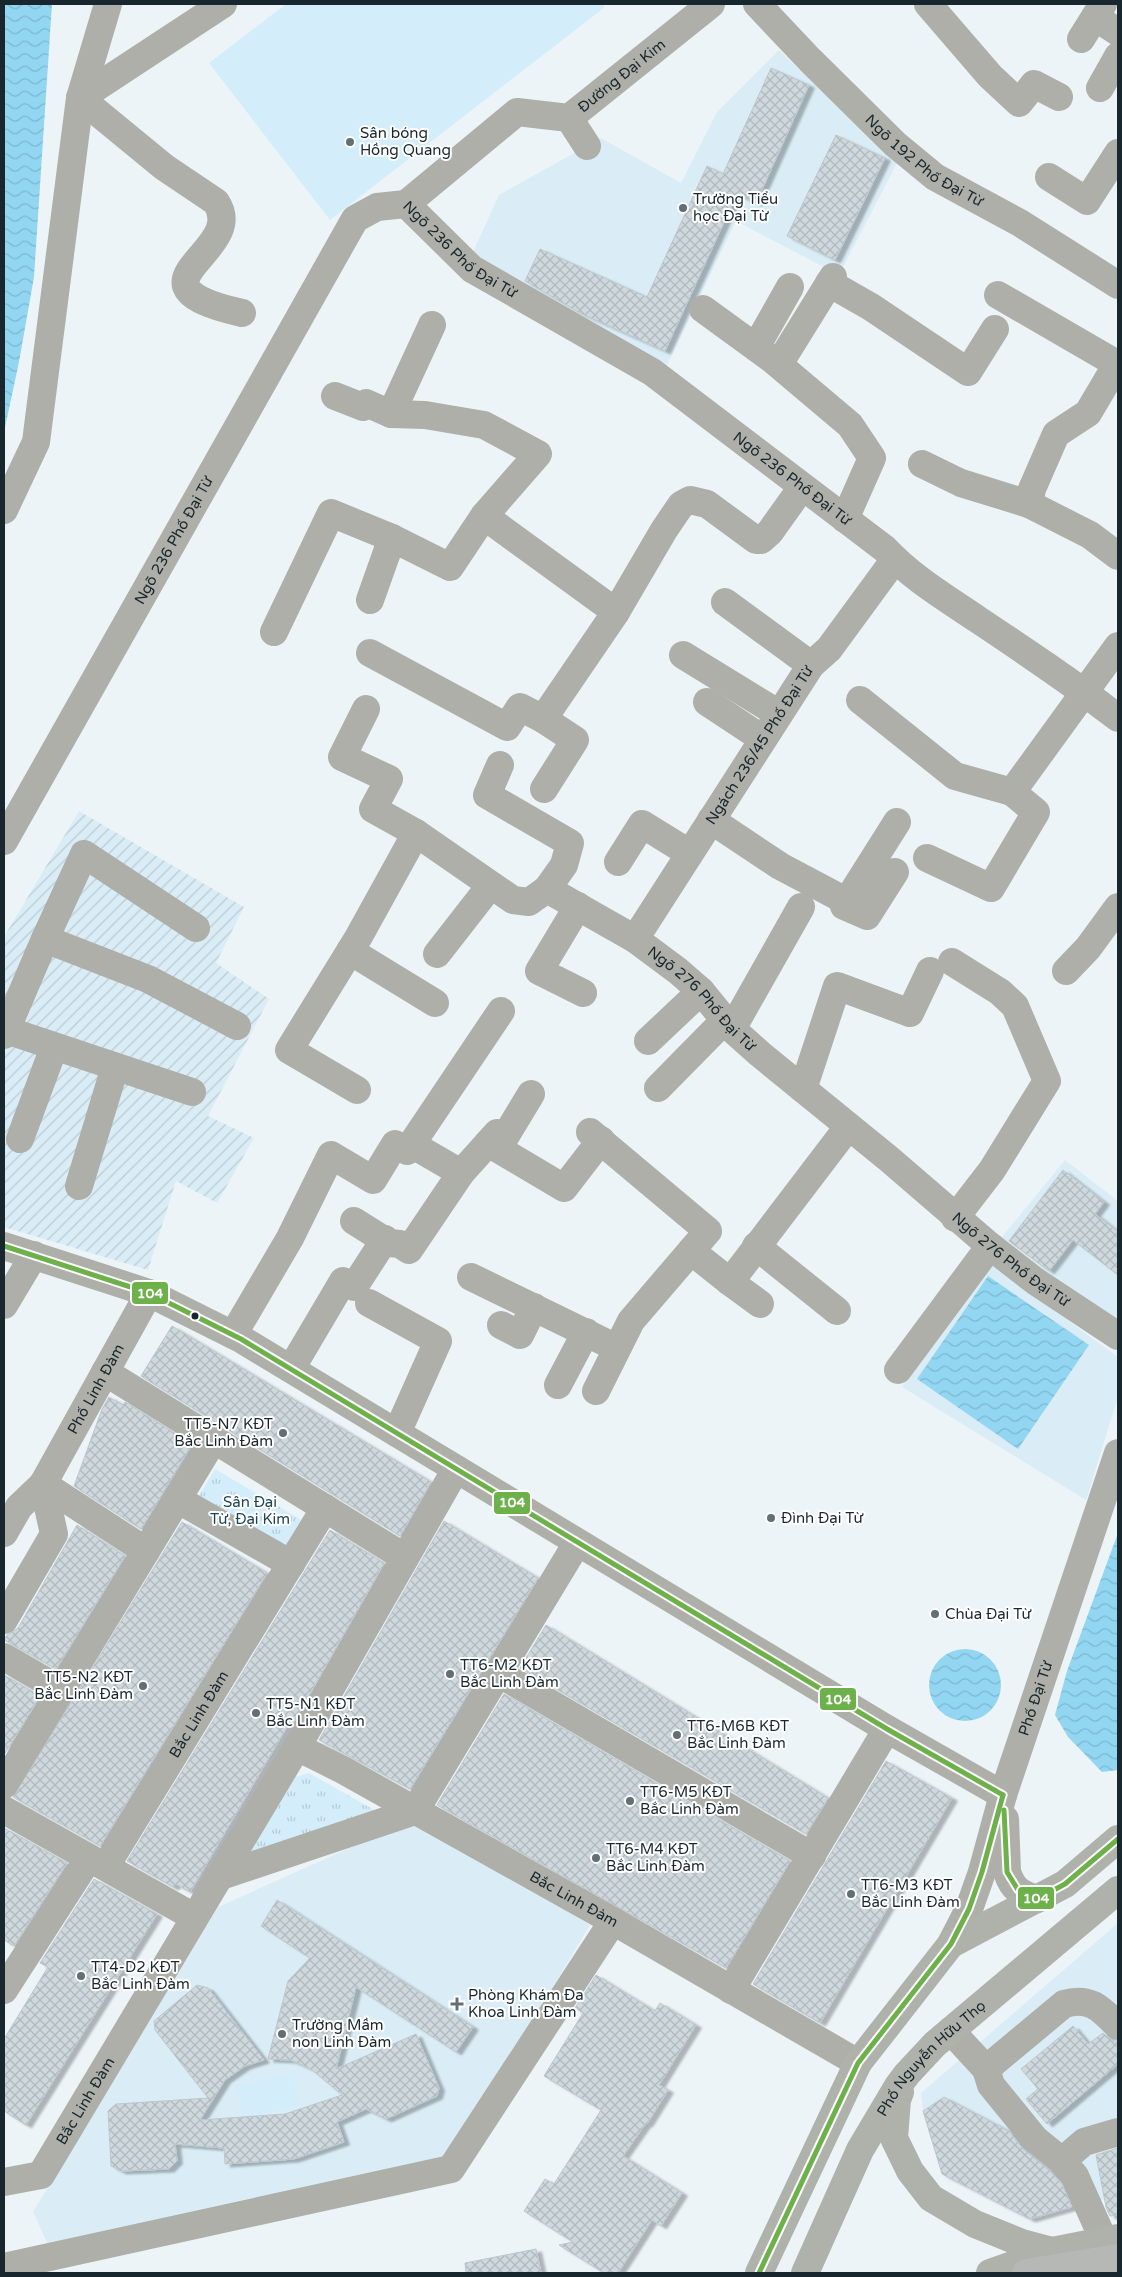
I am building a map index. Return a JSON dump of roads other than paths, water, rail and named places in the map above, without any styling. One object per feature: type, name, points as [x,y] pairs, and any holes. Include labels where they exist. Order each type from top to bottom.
[{"type":"highway","points":[[1026,2273],[1113,2246]]},
{"type":"main road","points":[[759,2273],[858,2063],[951,1944],[1065,1884],[1118,1839]]},
{"type":"main road","name":"Phố Nguyễn Hữu Thọ","points":[[805,2273],[860,2150],[907,2074],[951,2030],[1118,1890]]},
{"type":"main road","points":[[907,2074],[898,2100],[894,2138],[910,2172],[932,2198],[975,2224],[1022,2243],[1052,2250]]},
{"type":"main road","points":[[990,2273],[1052,2250],[1113,2246]]},
{"type":"street","points":[[4,510],[36,442],[80,98],[108,4]]},
{"type":"street","points":[[80,98],[223,4]]},
{"type":"street","name":"Đường Đại Kim","points":[[406,204],[517,112],[569,118],[711,4]]},
{"type":"street","name":"Ngõ 192 Phố Đại Từ","points":[[757,4],[810,60],[888,137],[935,177],[1020,223],[1118,284]]},
{"type":"street","points":[[928,4],[990,76],[1019,102],[1034,84],[1059,97]]},
{"type":"street","points":[[1093,20],[1118,32]]},
{"type":"street","points":[[1100,88],[1118,56]]},
{"type":"street","points":[[80,98],[164,167],[216,202],[221,210],[222,224],[215,242],[187,272],[186,288],[192,297],[242,313]]},
{"type":"street","points":[[569,118],[587,146]]},
{"type":"street","points":[[1049,176],[1086,201],[1118,153]]},
{"type":"street","name":"Ngõ 236 Phố Đại Từ","points":[[4,841],[355,219],[377,208],[406,204],[472,269],[652,372],[885,549],[895,559],[947,599],[1085,692],[1118,718]]},
{"type":"street","points":[[778,364],[831,280],[968,372],[995,329]]},
{"type":"street","points":[[756,347],[790,286]]},
{"type":"street","points":[[998,295],[1117,364],[1088,413],[1056,434],[1032,489],[1029,504]]},
{"type":"street","points":[[703,309],[778,364],[850,425],[872,458],[845,519]]},
{"type":"street","points":[[391,414],[432,325]]},
{"type":"street","points":[[274,632],[331,513],[392,538],[450,567],[484,516],[538,454],[484,425],[425,415],[391,414],[366,403],[363,407],[335,396]]},
{"type":"street","points":[[922,464],[961,484],[1029,504],[1090,535],[1118,556]]},
{"type":"street","points":[[543,719],[616,612],[664,530],[681,505],[690,500],[707,504],[756,540],[761,540],[770,532],[802,487]]},
{"type":"street","points":[[484,516],[616,612]]},
{"type":"street","points":[[370,600],[392,538]]},
{"type":"street","name":"Ngách 236/45 Phố Đại Từ","points":[[635,939],[811,665],[828,649],[895,559]]},
{"type":"street","points":[[725,602],[811,665]]},
{"type":"street","points":[[1012,792],[1118,646]]},
{"type":"street","points":[[370,653],[507,728],[520,707],[543,719],[575,740],[544,789]]},
{"type":"street","points":[[683,655],[779,714]]},
{"type":"street","points":[[860,700],[954,776],[1012,792],[1036,812],[990,888],[926,858]]},
{"type":"street","points":[[707,702],[763,739]]},
{"type":"street","points":[[366,709],[342,757],[389,779],[373,810],[416,833],[490,886],[513,900],[529,902],[547,889],[564,865],[570,843],[487,795],[500,765]]},
{"type":"street","points":[[711,820],[780,866],[846,901]]},
{"type":"street","points":[[895,872],[867,916],[844,906],[897,822]]},
{"type":"street","points":[[618,862],[642,824],[689,854]]},
{"type":"street","points":[[357,1090],[289,1050],[350,951],[416,833]]},
{"type":"street","points":[[192,1092],[5,1033],[45,938],[84,854],[196,928]]},
{"type":"street","points":[[437,954],[490,886]]},
{"type":"street","name":"Ngõ 276 Phố Đại Từ","points":[[547,889],[635,939],[678,971],[701,991],[729,1024],[760,1054],[803,1088],[955,1218],[1035,1281],[1118,1336]]},
{"type":"street","points":[[578,906],[539,970],[583,993]]},
{"type":"street","points":[[658,1088],[729,1024],[801,907]]},
{"type":"street","points":[[1066,971],[1088,948],[1118,907]]},
{"type":"street","points":[[45,938],[148,979],[237,1026]]},
{"type":"street","points":[[350,951],[435,1003]]},
{"type":"street","points":[[803,1088],[831,984],[914,1015],[941,966],[1000,992],[1015,1006],[1047,1081],[992,1170],[955,1218]]},
{"type":"street","points":[[648,1041],[701,991]]},
{"type":"street","points":[[233,1335],[290,1238],[331,1155],[373,1180],[395,1144],[407,1151],[501,1011]]},
{"type":"street","points":[[20,1139],[54,1047]]},
{"type":"street","points":[[79,1186],[115,1067]]},
{"type":"street","points":[[354,1221],[389,1243],[400,1244],[409,1250],[461,1173],[497,1134],[505,1137],[530,1094]]},
{"type":"street","points":[[730,1282],[848,1127]]},
{"type":"street","points":[[488,1144],[564,1188],[596,1136],[708,1231],[631,1321],[596,1391]]},
{"type":"street","points":[[411,1144],[461,1173]]},
{"type":"street","points":[[291,1369],[343,1281],[354,1287],[384,1239]]},
{"type":"street","points":[[4,1246],[149,1293],[233,1335],[887,1729],[1003,1795],[1007,1872],[1010,1880],[1021,1894],[1037,1899]]},
{"type":"street","points":[[756,1246],[837,1311]]},
{"type":"street","points":[[898,1370],[990,1246]]},
{"type":"street","points":[[691,1251],[760,1304]]},
{"type":"street","points":[[4,1305],[34,1255]]},
{"type":"street","points":[[470,1277],[617,1348]]},
{"type":"street","name":"Phố Linh Đàm","points":[[4,1533],[19,1507],[44,1484],[149,1293]]},
{"type":"street","points":[[369,1303],[438,1341],[397,1433]]},
{"type":"street","points":[[500,1325],[520,1335],[534,1307]]},
{"type":"street","points":[[558,1385],[586,1332]]},
{"type":"street","points":[[105,1372],[404,1557]]},
{"type":"street","points":[[4,1785],[214,1439]]},
{"type":"street","name":"Phố Đại Từ","points":[[951,1944],[969,1909],[982,1872],[1003,1795],[1118,1453]]},
{"type":"street","name":"Bắc Linh Đàm","points":[[4,2182],[41,2175],[297,1747],[404,1557],[456,1470]]},
{"type":"street","points":[[44,1484],[146,1551]]},
{"type":"street","points":[[4,1620],[54,1534],[44,1484]]},
{"type":"street","points":[[177,1499],[291,1564]]},
{"type":"street","name":"Bắc Linh Đàm","points":[[4,1990],[13,1958],[97,1862],[291,1564],[325,1508]]},
{"type":"street","points":[[218,1877],[415,1810],[577,1543]]},
{"type":"street","points":[[4,1657],[61,1690]]},
{"type":"street","points":[[498,1673],[812,1856]]},
{"type":"street","points":[[731,1990],[887,1729]]},
{"type":"street","name":"Bắc Linh Đàm","points":[[297,1747],[415,1810],[613,1921],[858,2063]]},
{"type":"street","points":[[4,1810],[194,1917]]},
{"type":"street","points":[[4,2267],[79,2263],[450,2170],[613,1921]]},
{"type":"street","points":[[986,2069],[1064,2004],[1076,2000],[1098,2006],[1118,2026]]},
{"type":"street","points":[[951,2030],[986,2069],[991,2085],[1035,2139],[1062,2161],[1074,2176],[1113,2246]]},
{"type":"street","points":[[1062,2161],[1084,2142],[1118,2132]]},
{"type":"water","points":[[4,4],[52,4],[34,277],[4,432]]},
{"type":"water","points":[[988,1276],[1089,1345],[1018,1449],[917,1379]]},
{"type":"water","points":[[1118,1533],[1118,1770],[1102,1772],[1068,1737],[1055,1715],[1067,1671]]},
{"type":"water","points":[[965,1649],[985,1655],[995,1665],[1001,1685],[995,1705],[985,1715],[965,1721],[945,1715],[935,1705],[929,1685],[935,1665],[945,1655]]},
{"type":"place","name":"Sân bóng Hồng Quang","points":[[350,142]]},
{"type":"place","name":"Trường Tiểu học Đại Từ","points":[[683,208]]},
{"type":"place","name":"TT5-N7 KĐT Bắc Linh Đàm","points":[[283,1433]]},
{"type":"place","name":"Đình Đại Từ","points":[[771,1518]]},
{"type":"place","name":"Chùa Đại Từ","points":[[935,1614]]},
{"type":"place","name":"TT6-M2 KĐT Bắc Linh Đàm","points":[[450,1674]]},
{"type":"place","name":"TT5-N2 KĐT Bắc Linh Đàm","points":[[143,1686]]},
{"type":"place","name":"TT5-N1 KĐT Bắc Linh Đàm","points":[[256,1713]]},
{"type":"place","name":"TT6-M6B KĐT Bắc Linh Đàm","points":[[677,1735]]},
{"type":"place","name":"TT6-M5 KĐT Bắc Linh Đàm","points":[[630,1801]]},
{"type":"place","name":"TT6-M4 KĐT Bắc Linh Đàm","points":[[596,1858]]},
{"type":"place","name":"TT6-M3 KĐT Bắc Linh Đàm","points":[[851,1894]]},
{"type":"place","name":"TT4-D2 KĐT Bắc Linh Đàm","points":[[81,1976]]},
{"type":"place","name":"Phòng Khám Đa Khoa Linh Đàm","points":[[457,2004]]},
{"type":"place","name":"Trường Mầm non Linh Đàm","points":[[282,2034]]},
{"type":"park label","name":"Sân Đại Từ, Đại Kim","points":[[250,1510]]}]
